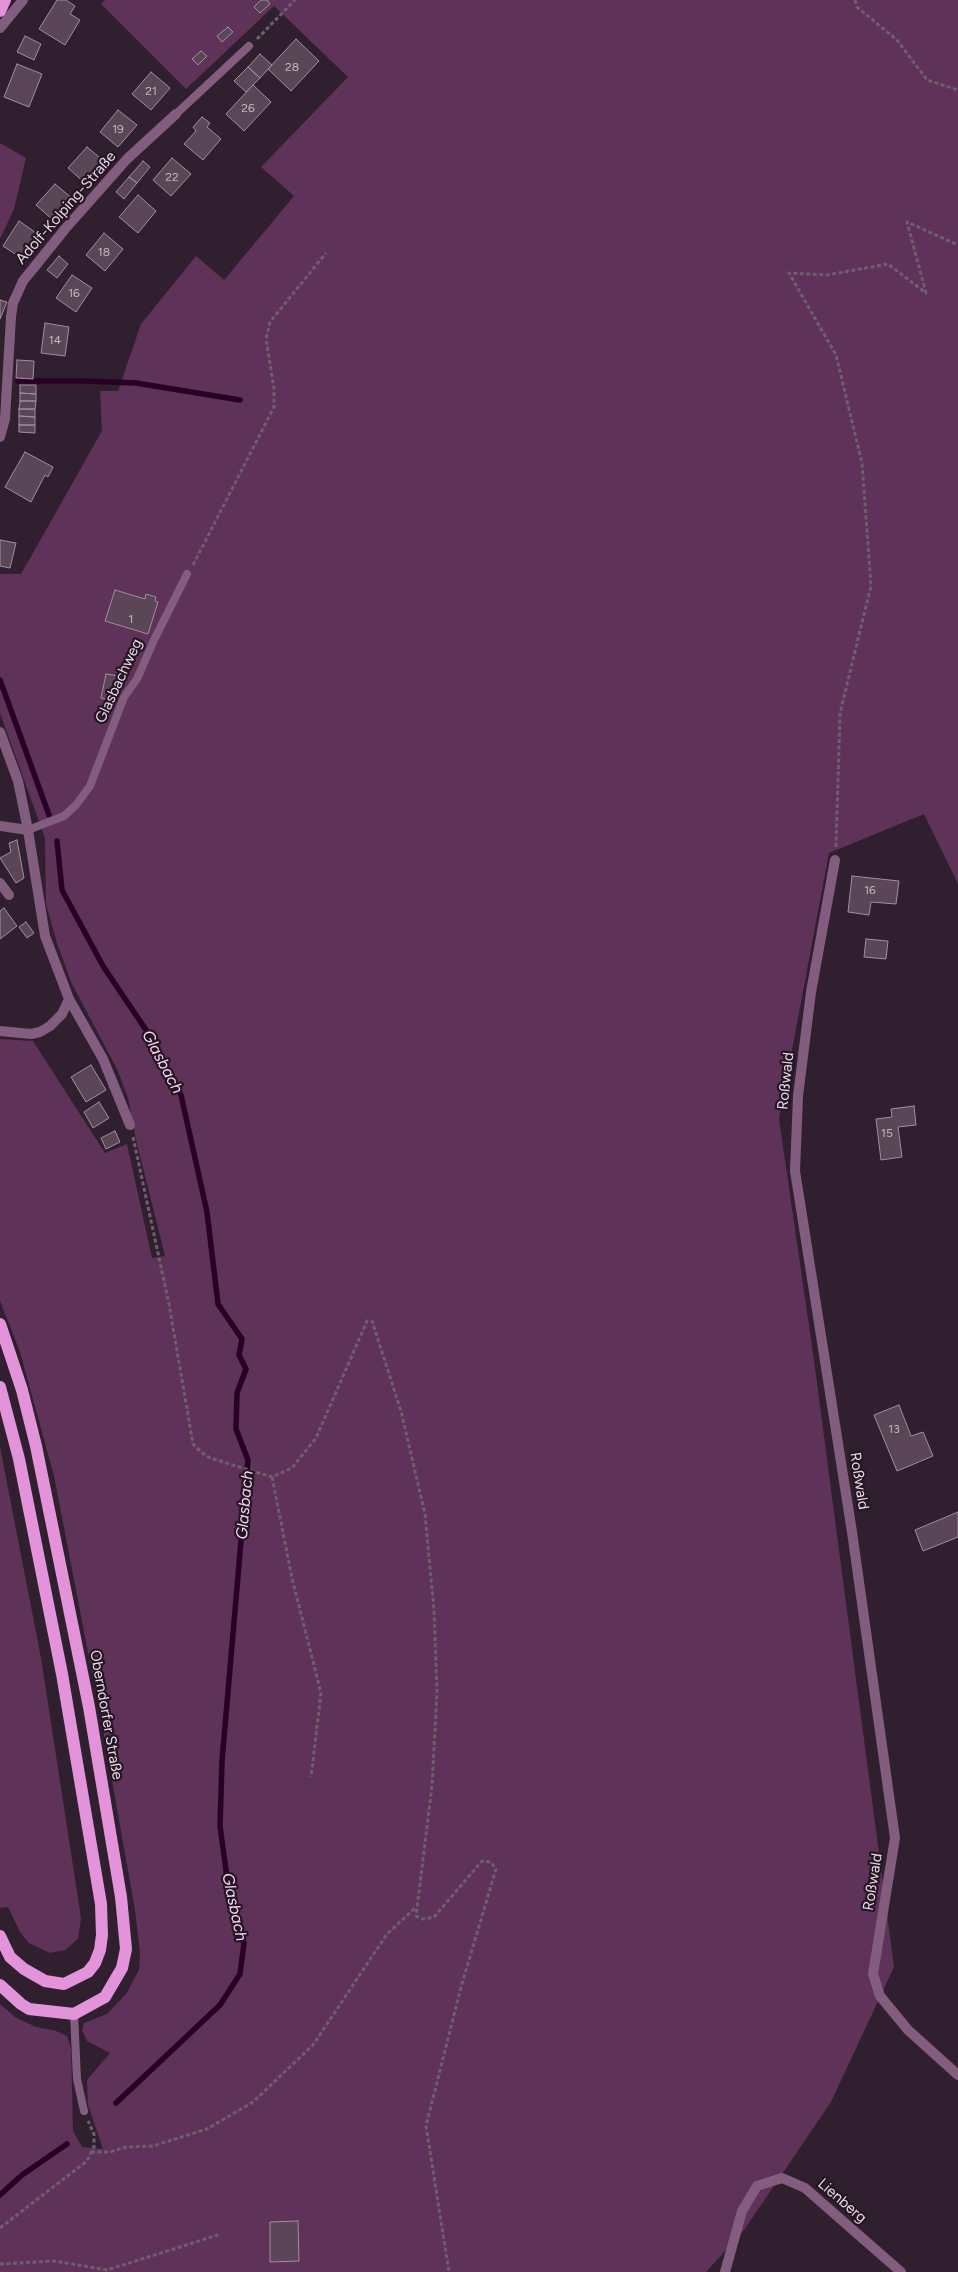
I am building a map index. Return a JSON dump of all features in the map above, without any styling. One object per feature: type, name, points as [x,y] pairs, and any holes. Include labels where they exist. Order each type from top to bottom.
[{"type":"main road","points":[[0,11],[5,0]]},
{"type":"main road","name":"Oberndorfer Straße","points":[[0,1324],[22,1390],[36,1446],[89,1707],[121,1897],[126,1949],[122,1968],[105,1997],[74,2014]]},
{"type":"main road","points":[[0,1387],[19,1459],[62,1674],[101,1904],[102,1935],[100,1950],[88,1972],[64,1984],[45,1981],[24,1969],[10,1956],[0,1936]]},
{"type":"main road","points":[[0,1985],[29,2009],[74,2014]]},
{"type":"street","points":[[0,28],[23,0]]},
{"type":"street","name":"Adolf-Kolping-Straße","points":[[0,437],[5,419],[13,303],[23,281],[43,254],[127,159],[176,114]]},
{"type":"street","points":[[0,732],[18,782],[28,830],[45,936],[69,999],[103,1059],[130,1125]]},
{"type":"street","points":[[0,826],[28,830]]},
{"type":"street","name":"Roßwald","points":[[835,860],[811,992],[798,1096],[795,1171],[852,1532],[895,1838],[873,1974],[880,1996],[908,2030],[958,2075]]},
{"type":"street","points":[[0,883],[9,895]]},
{"type":"street","points":[[0,1031],[31,1034],[40,1032],[50,1026],[62,1014],[69,999]]},
{"type":"street","name":"Lienberg","points":[[725,2272],[742,2211],[752,2194],[757,2186],[782,2178],[805,2188],[901,2272]]},
{"type":"lane","name":"Adolf-Kolping-Straße","points":[[176,114],[249,46]]},
{"type":"lane","name":"Glasbachweg","points":[[28,830],[64,816],[76,805],[90,786],[124,697],[138,679],[154,640],[187,574]]},
{"type":"lane","points":[[74,2014],[77,2079],[84,2111]]},
{"type":"path","points":[[249,46],[295,0]]},
{"type":"path","points":[[855,0],[857,7],[897,40],[927,80],[958,90]]},
{"type":"path","points":[[835,860],[840,714],[871,586],[862,463],[836,355],[789,273],[827,275],[888,264],[926,293],[906,222],[958,245]]},
{"type":"path","points":[[187,574],[274,407],[274,389],[266,339],[270,322],[326,253]]},
{"type":"path","points":[[130,1125],[169,1304],[194,1444],[210,1458],[272,1477],[292,1468],[316,1438],[367,1321],[372,1321],[401,1411],[425,1514],[434,1610],[436,1692],[432,1786],[415,1908],[416,1916],[423,1919],[434,1917],[482,1862],[491,1862],[496,1869],[461,1986],[426,2126],[449,2272]]},
{"type":"path","points":[[272,1477],[292,1578],[321,1693],[311,1776]]},
{"type":"path","points":[[91,2152],[110,2152],[126,2147],[153,2146],[207,2129],[253,2102],[313,2045],[387,1934],[415,1908]]},
{"type":"path","points":[[0,2228],[87,2161],[94,2147],[94,2134],[84,2111]]},
{"type":"path","points":[[0,2264],[55,2260],[107,2270],[218,2235]]},
{"type":"shaded area","points":[[105,0],[958,0],[958,884],[924,814],[829,853],[779,1119],[813,1353],[894,1967],[831,2102],[744,2230],[706,2272],[0,2272],[0,2004],[15,2017],[36,2027],[56,2031],[67,2036],[71,2049],[73,2131],[82,2147],[103,2149],[88,2105],[87,2080],[110,2053],[87,2041],[82,2030],[84,2023],[107,2014],[126,1994],[139,1970],[140,1953],[135,1910],[103,1730],[54,1476],[20,1352],[0,1301],[0,1039],[33,1041],[105,1153],[127,1144],[152,1258],[165,1256],[136,1140],[128,1098],[117,1069],[71,982],[46,904],[45,838],[0,713],[0,574],[21,574],[102,431],[100,391],[118,391],[141,324],[196,256],[224,280],[294,196],[261,167],[348,77],[274,6],[186,89],[101,4]]},
{"type":"shaded area","points":[[0,143],[26,158],[14,209],[0,239]]},
{"type":"shaded area","points":[[0,1447],[41,1658],[81,1918],[78,1939],[65,1950],[50,1953],[29,1943],[20,1932],[8,1907],[0,1908]]},
{"type":"building","points":[[57,0],[66,0],[75,6],[70,14],[80,20],[65,45],[39,29]]},
{"type":"building","points":[[261,0],[267,0],[270,4],[260,13],[254,7]]},
{"type":"building","points":[[228,27],[233,32],[222,42],[217,36]]},
{"type":"building","points":[[25,36],[41,44],[34,60],[17,52]]},
{"type":"building","points":[[296,39],[319,61],[291,91],[268,69]]},
{"type":"building","points":[[201,51],[207,56],[198,65],[192,59]]},
{"type":"building","points":[[260,54],[272,65],[260,78],[248,67]]},
{"type":"building","points":[[17,64],[42,74],[29,107],[4,97]]},
{"type":"building","points":[[248,67],[260,78],[246,92],[234,81]]},
{"type":"building","points":[[151,72],[170,88],[151,110],[132,94]]},
{"type":"building","points":[[253,85],[271,102],[244,131],[226,114]]},
{"type":"building","points":[[118,110],[137,125],[118,147],[100,132]]},
{"type":"building","points":[[202,117],[210,123],[207,127],[221,139],[203,160],[184,144],[196,131],[193,127]]},
{"type":"building","points":[[87,147],[105,162],[86,184],[68,168]]},
{"type":"building","points":[[172,158],[191,174],[171,196],[153,180]]},
{"type":"building","points":[[143,161],[150,167],[137,183],[129,177]]},
{"type":"building","points":[[129,177],[137,183],[124,199],[116,192]]},
{"type":"building","points":[[55,184],[73,199],[54,221],[36,205]]},
{"type":"building","points":[[138,195],[156,211],[138,233],[119,217]]},
{"type":"building","points":[[19,221],[39,235],[23,259],[3,246]]},
{"type":"building","points":[[104,233],[123,249],[105,271],[86,255]]},
{"type":"building","points":[[59,256],[68,264],[57,278],[47,270]]},
{"type":"building","points":[[72,275],[92,288],[76,312],[56,298]]},
{"type":"building","points":[[0,300],[7,302],[0,319]]},
{"type":"building","points":[[45,323],[69,327],[65,356],[41,353]]},
{"type":"building","points":[[17,360],[34,361],[33,379],[16,378]]},
{"type":"building","points":[[20,385],[36,385],[36,394],[20,393]]},
{"type":"building","points":[[20,393],[36,394],[36,401],[20,401]]},
{"type":"building","points":[[20,401],[36,401],[35,409],[19,409]]},
{"type":"building","points":[[19,409],[35,409],[35,417],[19,416]]},
{"type":"building","points":[[19,416],[35,417],[35,425],[19,425]]},
{"type":"building","points":[[19,425],[35,425],[35,433],[19,432]]},
{"type":"building","points":[[25,452],[53,467],[48,477],[45,475],[31,502],[5,487]]},
{"type":"building","points":[[0,540],[16,543],[10,568],[0,566]]},
{"type":"building","points":[[115,590],[145,599],[146,594],[156,597],[155,601],[158,602],[148,634],[105,621]]},
{"type":"building","points":[[106,674],[119,676],[115,701],[101,698]]},
{"type":"building","points":[[17,840],[24,878],[16,883],[0,858],[11,852],[9,843]]},
{"type":"building","points":[[852,876],[899,881],[896,904],[871,902],[869,915],[848,912]]},
{"type":"building","points":[[4,908],[17,926],[0,939],[0,911]]},
{"type":"building","points":[[26,922],[34,933],[27,938],[19,927]]},
{"type":"building","points":[[866,939],[888,941],[886,959],[864,957]]},
{"type":"building","points":[[91,1065],[106,1090],[86,1102],[71,1077]]},
{"type":"building","points":[[99,1102],[109,1118],[93,1128],[84,1112]]},
{"type":"building","points":[[914,1106],[916,1125],[898,1127],[902,1157],[881,1160],[876,1119],[892,1117],[891,1109]]},
{"type":"building","points":[[115,1131],[120,1142],[106,1149],[101,1138]]},
{"type":"building","points":[[899,1405],[911,1436],[923,1432],[933,1456],[897,1471],[874,1415]]},
{"type":"building","points":[[958,1512],[958,1537],[923,1551],[915,1530]]},
{"type":"building","points":[[298,2221],[299,2261],[270,2262],[270,2222]]},
{"type":"waterway","points":[[18,381],[136,383],[240,400]]},
{"type":"waterway","name":"Glasbach","points":[[0,680],[49,815]]},
{"type":"waterway","name":"Glasbach","points":[[57,841],[62,890],[103,966],[146,1030],[181,1095],[207,1212],[218,1304],[242,1339],[239,1355],[246,1369],[237,1393],[236,1429],[248,1460],[222,1761],[220,1826],[229,1892],[244,1943],[240,1974],[220,2005],[116,2103]]},
{"type":"waterway","name":"Glasbach","points":[[0,2195],[22,2175],[67,2144]]}]
